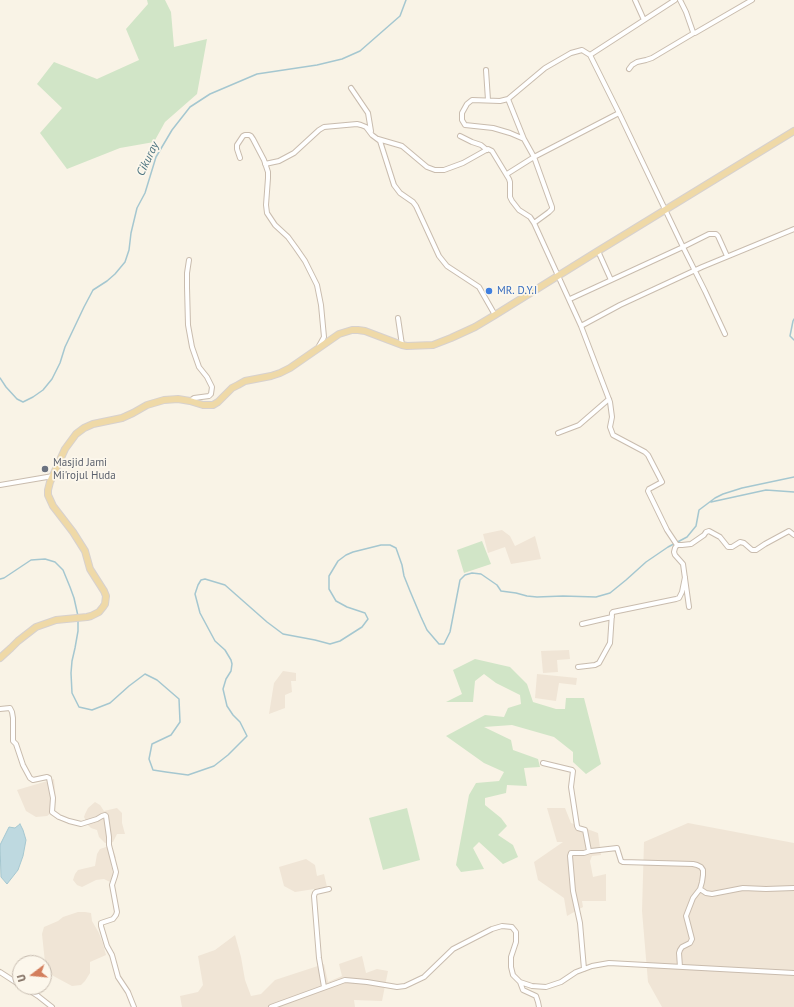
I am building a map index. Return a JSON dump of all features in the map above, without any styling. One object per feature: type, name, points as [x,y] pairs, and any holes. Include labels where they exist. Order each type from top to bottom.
[{"type":"main road","points":[[0,658],[33,629],[49,622],[63,619],[87,618],[96,614],[103,607],[106,600],[104,591],[90,569],[85,550],[48,495],[48,490],[53,476],[66,450],[76,434],[84,428],[93,424],[122,418],[133,414],[147,405],[164,400],[178,399],[190,401],[203,406],[213,404],[218,402],[232,388],[245,381],[280,373],[290,368],[339,334],[355,329],[365,331],[402,345],[433,345],[469,330],[794,131]]},
{"type":"street","points":[[635,0],[644,20]]},
{"type":"street","points":[[590,55],[675,0]]},
{"type":"street","points":[[680,0],[694,33]]},
{"type":"street","points":[[629,69],[637,62],[652,58],[752,0]]},
{"type":"street","points":[[524,139],[493,128],[468,126],[463,124],[462,113],[468,102],[473,100],[500,101],[508,99],[545,68],[572,53],[582,50],[590,55],[620,113],[725,334]]},
{"type":"street","points":[[486,70],[488,100]]},
{"type":"street","points":[[351,88],[368,113],[371,134]]},
{"type":"street","points":[[508,99],[524,139],[534,157],[552,207],[550,211],[534,223]]},
{"type":"street","points":[[507,174],[534,157],[620,113]]},
{"type":"street","points":[[265,164],[279,161],[294,153],[324,127],[361,125],[366,127],[371,134],[378,139],[402,146],[427,167],[435,170],[444,170],[463,163],[486,150],[489,149],[492,151],[507,174],[510,182],[510,197],[512,201],[519,210],[530,217],[534,223],[582,326],[609,400],[612,417],[610,427],[613,435],[645,452],[662,482],[648,491],[677,544],[691,544],[708,531],[720,537],[728,547],[732,547],[740,542],[744,543],[752,550],[756,550],[789,531],[794,534]]},
{"type":"street","points":[[240,158],[237,145],[244,135],[251,136],[264,160],[268,178],[266,205],[267,213],[275,225],[288,237],[305,261],[316,285],[321,305],[324,337],[318,348]]},
{"type":"street","points":[[460,136],[481,145],[486,150]]},
{"type":"street","points":[[378,139],[394,185],[400,193],[413,202],[416,206],[439,256],[447,266],[479,287],[495,315]]},
{"type":"street","points":[[582,326],[620,305],[695,270],[794,228]]},
{"type":"street","points":[[570,299],[709,234],[716,234],[718,236],[727,256]]},
{"type":"street","points":[[598,251],[611,280]]},
{"type":"street","points":[[189,260],[187,273],[188,325],[192,347],[199,367],[207,377],[212,388],[209,396],[194,398],[190,401]]},
{"type":"street","points":[[398,318],[402,345]]},
{"type":"street","points":[[558,433],[579,425],[609,400]]},
{"type":"street","points":[[0,485],[53,476]]},
{"type":"street","points":[[677,544],[674,552],[683,564],[689,607]]},
{"type":"street","points":[[578,667],[596,665],[599,663],[610,643],[612,613],[614,611],[679,598],[682,592],[685,577]]},
{"type":"street","points":[[582,624],[612,617]]},
{"type":"street","points":[[0,709],[8,708],[11,710],[13,718],[14,741],[23,766],[30,778],[32,780],[49,777],[53,798],[52,812],[71,822],[81,824],[105,815],[106,816],[109,845],[116,872],[112,885],[117,912],[113,919],[101,923],[101,926],[106,945],[112,954],[118,976],[128,992],[134,1007]]},
{"type":"street","points":[[543,763],[573,771],[571,787],[577,826],[578,828],[585,830],[588,849],[590,851]]},
{"type":"street","points":[[584,969],[580,923],[573,891],[570,854],[617,848],[621,861],[623,862],[693,864],[701,867],[703,875],[700,889],[693,898],[686,919],[692,939],[690,943],[682,947],[680,951],[680,967]]},
{"type":"street","points":[[700,889],[706,893],[712,894],[743,888],[794,888]]},
{"type":"street","points":[[324,987],[319,958],[314,896],[316,892],[329,889]]},
{"type":"street","points":[[271,1007],[345,980],[397,987],[405,986],[424,977],[453,949],[492,929],[502,926],[512,927],[516,932],[516,942],[511,956],[512,975],[520,982],[532,986],[546,987],[561,982],[576,972],[592,966],[609,963],[794,973]]},
{"type":"street","points":[[0,972],[12,980]]},
{"type":"street","points":[[520,982],[523,990],[536,996],[539,1007]]},
{"type":"street","points":[[36,995],[52,1007]]},
{"type":"shaded area","points":[[502,530],[510,536],[515,546],[535,536],[541,559],[511,564],[505,547],[488,553],[483,534]]},
{"type":"shaded area","points":[[569,650],[570,659],[557,660],[558,672],[543,673],[541,651]]},
{"type":"shaded area","points":[[283,671],[296,673],[296,681],[291,681],[292,692],[285,695],[285,708],[269,714],[274,683]]},
{"type":"shaded area","points":[[537,674],[577,678],[576,685],[559,683],[556,701],[535,698]]},
{"type":"shaded area","points":[[54,779],[56,800],[54,811],[47,816],[36,817],[26,811],[17,790]]},
{"type":"shaded area","points":[[95,802],[100,805],[104,811],[117,808],[122,813],[122,823],[125,834],[117,834],[113,842],[105,843],[99,837],[97,830],[88,825],[84,817],[88,808]]},
{"type":"shaded area","points":[[547,808],[565,808],[571,823],[598,833],[601,855],[592,856],[590,861],[593,877],[606,874],[606,901],[582,901],[583,907],[567,916],[564,898],[538,880],[534,862],[563,842],[557,842]]},
{"type":"shaded area","points":[[688,823],[794,843],[794,1007],[662,1007],[648,982],[642,911],[644,842]]},
{"type":"shaded area","points":[[106,847],[113,849],[116,858],[111,862],[113,875],[110,882],[104,879],[96,880],[82,887],[77,885],[73,880],[78,870],[95,866],[97,854],[100,849]]},
{"type":"shaded area","points":[[306,859],[315,865],[317,876],[324,874],[327,887],[295,892],[284,886],[279,867]]},
{"type":"shaded area","points":[[78,912],[91,913],[92,921],[99,933],[106,955],[90,962],[90,973],[81,985],[72,986],[52,975],[52,955],[44,955],[42,934],[44,927],[58,921],[63,917]]},
{"type":"shaded area","points":[[235,935],[245,980],[251,996],[261,994],[275,980],[324,964],[328,982],[342,976],[339,964],[362,956],[366,973],[377,969],[388,971],[382,1001],[354,1000],[355,1007],[182,1007],[180,996],[198,992],[203,985],[198,956],[215,950]]},
{"type":"green space","points":[[147,0],[165,0],[171,12],[174,47],[207,39],[197,94],[165,122],[154,142],[120,148],[67,169],[40,133],[62,108],[37,84],[54,62],[97,79],[139,60],[126,29],[148,4]]},
{"type":"green space","points":[[482,541],[491,564],[464,573],[457,550]]},
{"type":"green space","points":[[475,659],[510,667],[527,684],[533,702],[556,709],[565,709],[566,698],[584,698],[601,764],[586,774],[573,762],[573,752],[554,737],[512,725],[484,727],[511,740],[513,750],[538,759],[540,767],[524,768],[527,786],[507,785],[506,793],[485,798],[485,805],[501,818],[507,826],[498,835],[513,845],[518,857],[503,864],[479,842],[473,848],[484,869],[461,872],[456,865],[469,795],[476,783],[499,781],[504,772],[484,763],[446,736],[485,715],[504,717],[508,708],[521,704],[520,695],[496,683],[484,674],[475,681],[473,702],[446,702],[462,694],[453,670]]},
{"type":"green space","points":[[407,808],[420,860],[383,870],[369,818]]},
{"type":"water","points":[[20,824],[26,840],[23,856],[18,870],[7,884],[1,877],[0,845],[9,827],[15,828]]},
{"type":"waterway","name":"Cikuray","points":[[0,378],[17,399],[23,402],[43,390],[52,379],[60,363],[65,347],[93,290],[107,281],[125,262],[129,250],[131,233],[137,208],[145,193],[156,157],[172,130],[190,107],[210,94],[257,74],[317,65],[342,59],[360,51],[400,16],[406,0]]},
{"type":"waterway","points":[[794,319],[790,336],[794,340]]},
{"type":"waterway","points":[[78,620],[78,631],[71,673],[72,693],[79,707],[92,710],[110,703],[145,674],[157,680],[179,699],[180,722],[171,735],[152,744],[149,759],[153,770],[188,775],[214,766],[228,755],[247,736],[240,722],[227,706],[223,689],[226,679],[231,671],[232,664],[225,650],[215,641],[200,613],[195,594],[201,580],[205,579],[225,585],[283,634],[330,644],[340,641],[362,627],[368,619],[365,613],[347,607],[336,601],[329,589],[329,576],[338,561],[353,552],[381,545],[390,545],[396,548],[404,576],[427,630],[439,644],[444,644],[450,632],[460,580],[465,575],[472,573],[481,574],[497,585],[501,591],[527,596],[596,597],[610,593],[646,562],[668,547],[687,537],[696,526],[699,510],[715,498],[742,488],[794,477]]},
{"type":"waterway","points":[[711,502],[766,490],[794,492]]},
{"type":"waterway","points":[[0,579],[4,578],[31,560],[45,559],[55,562],[63,570],[74,598],[78,616]]},
{"type":"place","name":"MR. D.Y.I","points":[[489,291]]},
{"type":"place","name":"Masjid Jami Mi'rojul Huda","points":[[45,469]]}]
